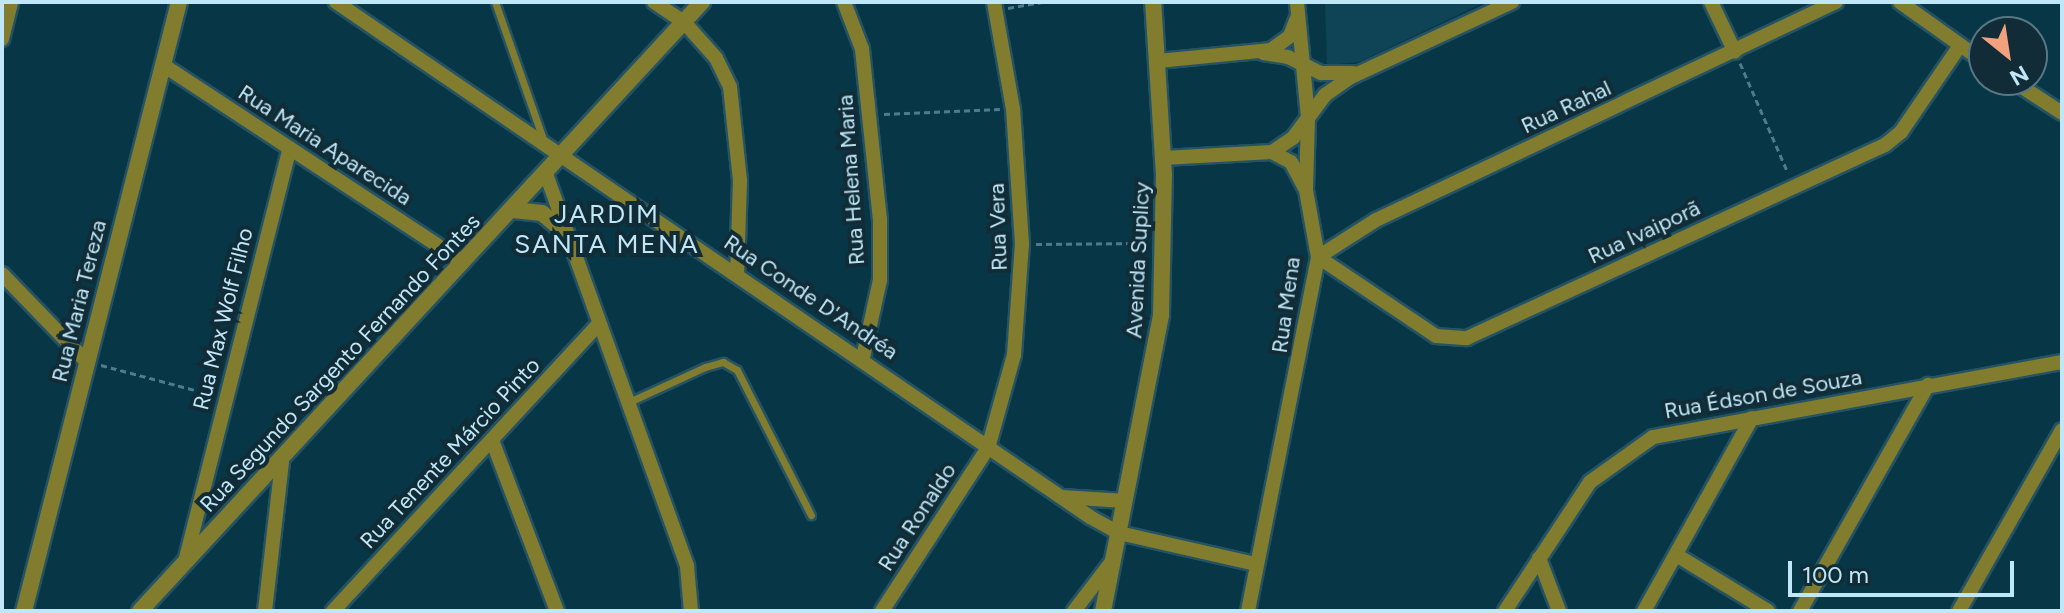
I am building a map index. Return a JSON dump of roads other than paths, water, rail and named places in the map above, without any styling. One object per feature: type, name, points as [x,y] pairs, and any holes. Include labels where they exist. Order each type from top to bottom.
[{"type":"street","points":[[2,39],[11,2]]},
{"type":"street","name":"Rua Maria Tereza","points":[[24,611],[179,2]]},
{"type":"street","name":"Rua Conde D'Andréa","points":[[336,2],[863,357],[988,448],[1119,533],[1256,564]]},
{"type":"street","points":[[654,2],[684,22],[716,58],[730,87],[740,180],[737,274]]},
{"type":"street","name":"Rua Segundo Sargento Fernando Fontes","points":[[140,611],[186,558],[282,462],[702,2]]},
{"type":"street","name":"Rua Helena Maria","points":[[844,2],[862,49],[872,114],[880,280],[863,357]]},
{"type":"street","name":"Avenida Suplicy","points":[[1103,611],[1161,315],[1163,158],[1153,2]]},
{"type":"street","points":[[1163,158],[1272,152],[1293,138],[1325,95],[1361,71],[1512,2]]},
{"type":"street","points":[[1711,2],[1735,52]]},
{"type":"street","name":"Rua Rahal","points":[[1318,257],[1376,220],[1836,2]]},
{"type":"street","points":[[1900,2],[1968,52]]},
{"type":"street","name":"Rua Vera","points":[[988,448],[1014,355],[1022,244],[1013,109],[995,6]]},
{"type":"street","points":[[1260,53],[1290,36],[1298,8]]},
{"type":"street","name":"Rua Mena","points":[[1248,611],[1318,257],[1306,190],[1308,117],[1298,8]]},
{"type":"street","name":"Rua Ivaiporã","points":[[1318,257],[1436,336],[1455,341],[1795,187],[1895,138],[1959,47]]},
{"type":"street","points":[[1158,61],[1260,53],[1331,75],[1361,71]]},
{"type":"street","name":"Rua Maria Aparecida","points":[[163,65],[463,262]]},
{"type":"street","points":[[2036,96],[2062,113]]},
{"type":"street","name":"Rua Max Wolf Filho","points":[[186,558],[290,148]]},
{"type":"street","points":[[1272,152],[1291,162],[1306,190]]},
{"type":"street","points":[[546,174],[687,566],[691,611]]},
{"type":"street","points":[[513,210],[542,213],[566,233]]},
{"type":"street","points":[[2,274],[86,361]]},
{"type":"street","name":"Rua Tenente Márcio Pinto","points":[[333,611],[598,325]]},
{"type":"street","name":"Rua Édson de Souza","points":[[1505,611],[1590,482],[1629,450],[1681,428],[2062,362]]},
{"type":"street","points":[[1800,611],[1928,385]]},
{"type":"street","points":[[1644,611],[1678,556],[1752,418]]},
{"type":"street","points":[[1959,611],[2062,430]]},
{"type":"street","points":[[492,440],[557,611]]},
{"type":"street","name":"Rua Ronaldo","points":[[882,611],[988,448]]},
{"type":"street","points":[[265,611],[282,462]]},
{"type":"street","points":[[1061,497],[1125,501]]},
{"type":"street","points":[[200,503],[214,530]]},
{"type":"street","points":[[1678,556],[1768,611]]},
{"type":"street","points":[[1539,558],[1559,611]]},
{"type":"street","points":[[1074,611],[1113,560]]},
{"type":"lane","points":[[495,2],[545,145]]},
{"type":"lane","points":[[627,402],[705,367],[723,362],[737,370],[811,515]]},
{"type":"district","name":"JARDIM SANTA MENA","points":[[607,230]]}]
